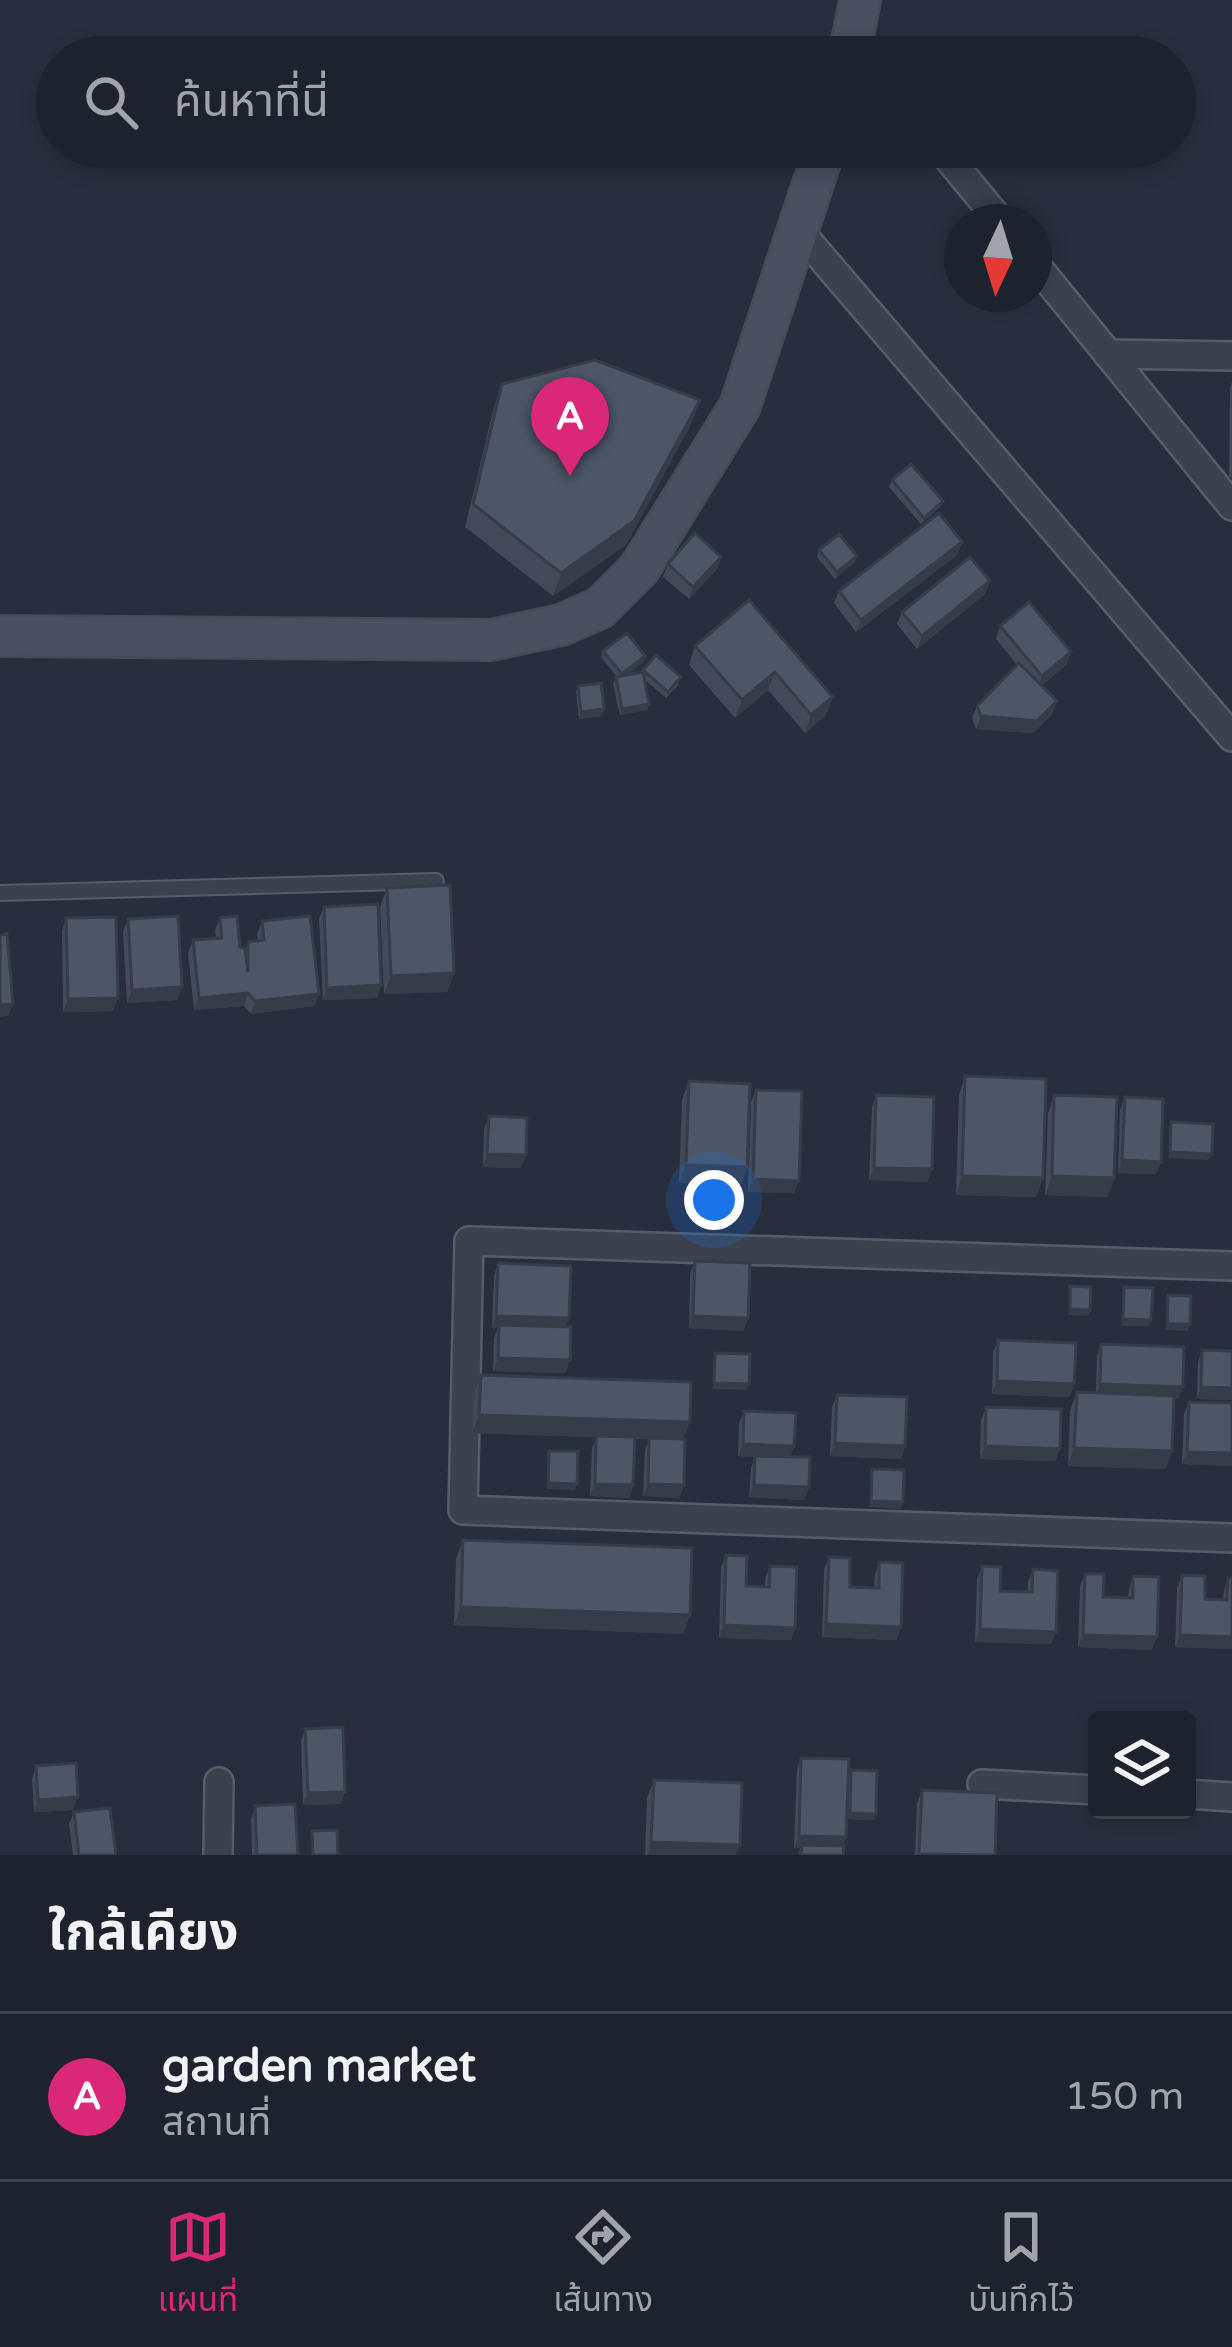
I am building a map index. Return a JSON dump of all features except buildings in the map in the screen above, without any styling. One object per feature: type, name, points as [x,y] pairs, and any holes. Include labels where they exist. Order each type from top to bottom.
[{"type":"street","points":[[853,36],[860,0]]},
{"type":"street","points":[[0,636],[491,640],[561,625],[600,608],[639,569],[740,406],[818,168]]},
{"type":"street","points":[[956,168],[985,204]]},
{"type":"street","points":[[799,231],[1232,736]]},
{"type":"street","points":[[1052,285],[1232,506]]},
{"type":"street","points":[[1108,354],[1232,356]]},
{"type":"street","points":[[1232,1266],[469,1241],[463,1510],[1232,1538]]},
{"type":"street","points":[[218,1855],[219,1782]]},
{"type":"street","points":[[982,1784],[1088,1790]]},
{"type":"street","points":[[1196,1795],[1232,1797]]},
{"type":"lane","points":[[0,893],[436,881]]},
{"type":"place","name":"garden market","points":[[570,476]]}]
